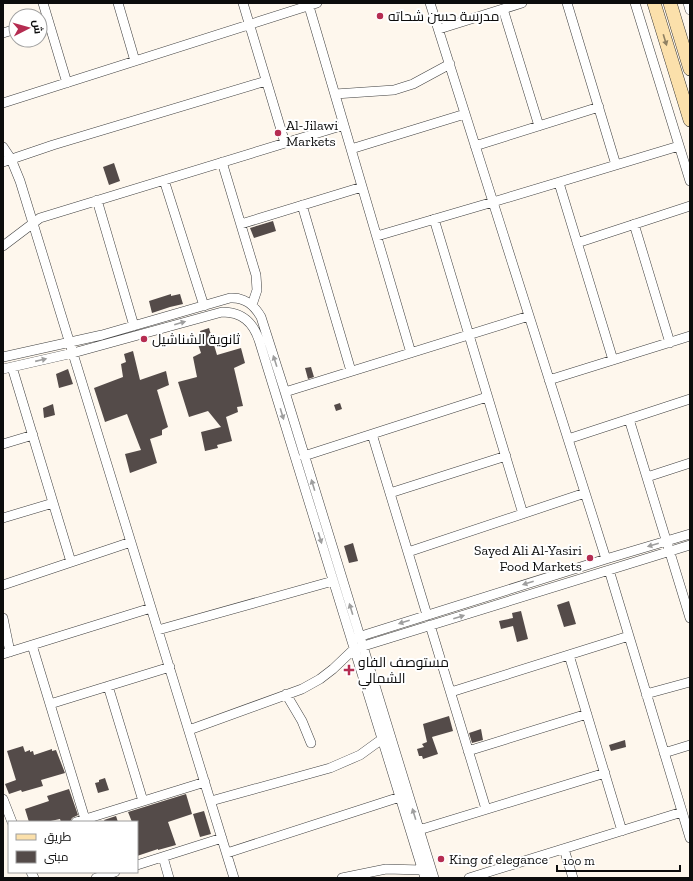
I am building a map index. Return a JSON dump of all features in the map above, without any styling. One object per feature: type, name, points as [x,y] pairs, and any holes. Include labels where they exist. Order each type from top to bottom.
[{"type":"main road","points":[[654,3],[690,120]]},
{"type":"main road","points":[[670,3],[690,69]]},
{"type":"street","points":[[118,3],[135,61]]},
{"type":"street","points":[[244,3],[284,143]]},
{"type":"street","points":[[430,3],[606,559]]},
{"type":"street","points":[[439,29],[522,3]]},
{"type":"street","points":[[566,3],[616,165]]},
{"type":"street","points":[[635,3],[690,180]]},
{"type":"street","points":[[688,3],[690,10]]},
{"type":"street","points":[[3,103],[311,4],[335,94],[411,353]]},
{"type":"street","points":[[503,9],[539,126]]},
{"type":"street","points":[[48,31],[67,82]]},
{"type":"street","points":[[335,94],[394,90],[414,84],[450,64]]},
{"type":"street","points":[[7,160],[266,81]]},
{"type":"street","points":[[476,146],[599,107]]},
{"type":"street","points":[[351,149],[466,114]]},
{"type":"street","points":[[3,246],[40,218],[344,125]]},
{"type":"street","points":[[376,236],[559,183],[679,146]]},
{"type":"street","points":[[3,147],[7,160],[20,181],[234,878]]},
{"type":"street","points":[[222,162],[256,275],[257,290],[252,305]]},
{"type":"street","points":[[164,180],[204,306]]},
{"type":"street","points":[[559,183],[613,360]]},
{"type":"street","points":[[241,224],[362,187]]},
{"type":"street","points":[[97,200],[134,326]]},
{"type":"street","points":[[302,205],[351,371]]},
{"type":"street","points":[[577,243],[690,206]]},
{"type":"street","points":[[434,220],[523,514]]},
{"type":"street","points":[[634,224],[670,343]]},
{"type":"street","points":[[3,357],[70,343],[222,300],[238,298],[245,300],[252,305],[257,310],[261,318],[285,392],[355,637]]},
{"type":"street","points":[[71,562],[32,435],[7,368],[73,353],[222,312],[239,314],[252,325],[259,340],[333,581],[359,648],[434,878]]},
{"type":"street","points":[[285,392],[529,316]]},
{"type":"street","points":[[549,380],[690,336]]},
{"type":"street","points":[[304,456],[487,397]]},
{"type":"street","points":[[568,439],[690,399]]},
{"type":"street","points":[[629,419],[690,617]]},
{"type":"street","points":[[372,434],[427,615]]},
{"type":"street","points":[[3,444],[32,435]]},
{"type":"street","points":[[390,492],[506,456]]},
{"type":"street","points":[[647,477],[690,463]]},
{"type":"street","points":[[408,552],[585,493]]},
{"type":"street","points":[[3,518],[53,503]]},
{"type":"street","points":[[355,637],[690,534]]},
{"type":"street","points":[[3,585],[131,542]]},
{"type":"street","points":[[189,730],[302,689],[320,679],[359,648],[690,545]]},
{"type":"street","points":[[609,570],[690,838]]},
{"type":"street","points":[[158,630],[333,581]]},
{"type":"street","points":[[3,618],[7,653],[151,608]]},
{"type":"street","points":[[430,626],[486,809]]},
{"type":"street","points":[[450,692],[629,636]]},
{"type":"street","points":[[32,645],[85,819]]},
{"type":"street","points":[[342,878],[386,869],[423,874],[382,739],[359,648]]},
{"type":"street","points":[[569,655],[622,831]]},
{"type":"street","points":[[50,704],[170,667]]},
{"type":"street","points":[[646,694],[690,682]]},
{"type":"street","points":[[108,686],[143,801]]},
{"type":"street","points":[[286,694],[302,721],[311,743]]},
{"type":"street","points":[[468,751],[587,714]]},
{"type":"street","points":[[211,801],[330,768],[360,755],[382,739]]},
{"type":"street","points":[[664,753],[690,745]]},
{"type":"street","points":[[419,830],[605,773]]},
{"type":"street","points":[[79,821],[205,782]]},
{"type":"street","points":[[227,853],[400,797]]},
{"type":"street","points":[[3,799],[5,810],[11,821]]},
{"type":"street","points":[[469,878],[682,812]]},
{"type":"street","points":[[138,865],[222,838]]},
{"type":"street","points":[[564,849],[573,878]]},
{"type":"street","points":[[163,857],[169,878]]},
{"type":"street","points":[[99,877],[112,873]]},
{"type":"building","points":[[114,163],[120,181],[109,185],[103,167]]},
{"type":"building","points":[[273,221],[276,231],[254,238],[250,228]]},
{"type":"building","points":[[171,294],[171,296],[180,294],[183,304],[152,313],[149,301]]},
{"type":"building","points":[[209,328],[217,355],[241,348],[245,363],[234,368],[243,406],[237,407],[238,412],[226,417],[232,441],[217,445],[218,448],[205,451],[201,432],[221,427],[208,411],[189,417],[178,382],[197,377],[193,357],[201,353],[197,341],[202,341],[200,331]]},
{"type":"building","points":[[133,351],[140,380],[166,371],[169,385],[157,390],[168,427],[162,430],[162,435],[150,439],[157,463],[130,473],[125,454],[141,450],[127,414],[105,422],[94,388],[123,377],[121,364],[126,362],[124,354]]},
{"type":"building","points":[[311,367],[314,377],[308,379],[305,368]]},
{"type":"building","points":[[68,369],[73,384],[59,388],[56,374]]},
{"type":"building","points":[[340,403],[342,409],[336,411],[334,405]]},
{"type":"building","points":[[53,404],[55,415],[44,418],[43,408]]},
{"type":"building","points":[[353,543],[358,561],[349,563],[344,546]]},
{"type":"building","points":[[569,601],[576,624],[564,627],[557,605]]},
{"type":"building","points":[[521,611],[528,639],[517,642],[513,626],[501,629],[499,621],[513,618],[512,613]]},
{"type":"building","points":[[449,716],[453,731],[432,737],[438,754],[423,759],[422,756],[419,756],[417,749],[424,747],[422,744],[427,742],[423,724]]},
{"type":"building","points":[[481,729],[483,740],[472,743],[469,733]]},
{"type":"building","points":[[625,740],[626,747],[611,751],[609,745]]},
{"type":"building","points":[[23,746],[25,752],[30,750],[30,752],[33,751],[34,755],[52,749],[52,751],[56,750],[65,773],[41,780],[43,786],[9,794],[5,784],[16,780],[7,751]]},
{"type":"building","points":[[105,778],[109,790],[98,793],[95,783]]},
{"type":"building","points":[[69,789],[78,815],[72,818],[70,821],[61,821],[60,819],[51,821],[29,821],[25,809],[49,801],[47,796]]},
{"type":"building","points":[[186,794],[192,814],[168,822],[176,845],[138,856],[138,821],[132,821],[128,812]]},
{"type":"building","points":[[204,811],[211,834],[200,837],[193,814]]},
{"type":"building","points":[[116,816],[118,821],[104,821]]},
{"type":"place","name":"مدرسة حسن شحاته","points":[[380,16]]},
{"type":"place","name":"Al-Jilawi Markets","points":[[278,133]]},
{"type":"place","name":"ثانوية الشناشيل","points":[[144,339]]},
{"type":"place","name":"Sayed Ali Al-Yasiri Food Markets","points":[[590,558]]},
{"type":"place","name":"مستوصف الفاو الشمالي","points":[[349,670]]},
{"type":"place","name":"King of elegance","points":[[441,859]]}]
